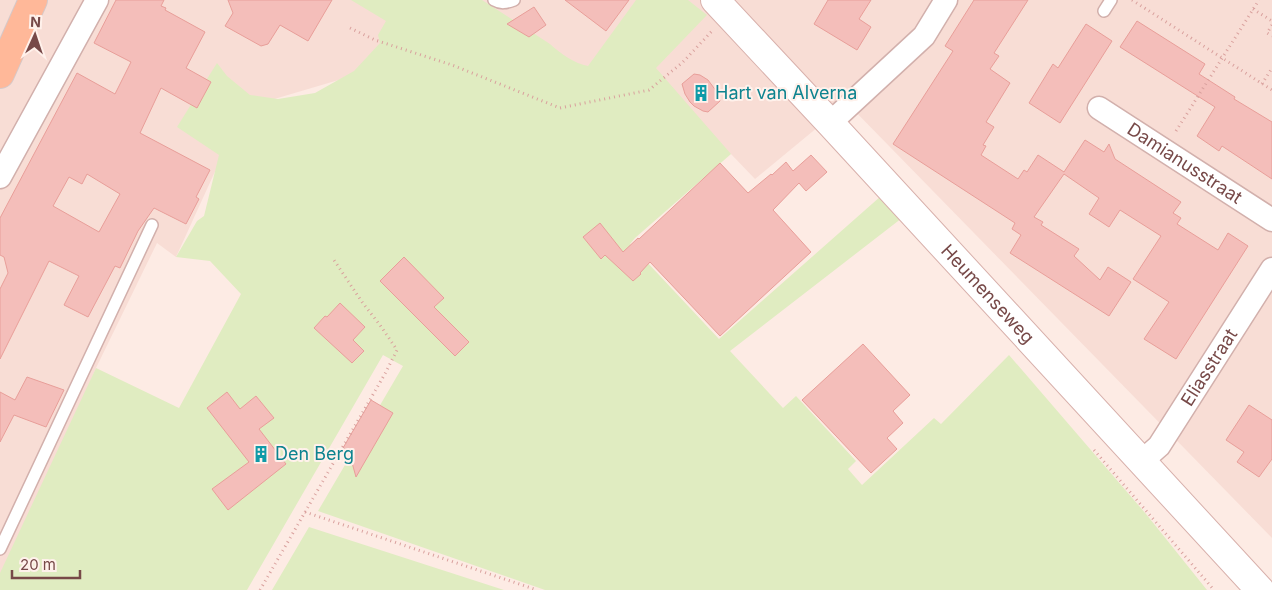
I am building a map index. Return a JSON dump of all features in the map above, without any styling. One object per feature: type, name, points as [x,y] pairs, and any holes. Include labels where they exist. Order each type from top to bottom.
[{"type":"main road","points":[[0,74],[33,0]]},
{"type":"street","points":[[0,177],[97,0]]},
{"type":"street","points":[[830,122],[924,36],[946,0]]},
{"type":"street","name":"Heumenseweg","points":[[721,7],[830,122],[1260,590]]},
{"type":"street","name":"Damianusstraat","points":[[1098,108],[1272,220]]},
{"type":"street","name":"Eliasstraat","points":[[1142,461],[1159,446],[1272,269]]},
{"type":"lane","points":[[494,0],[498,3],[507,3],[514,0]]},
{"type":"lane","points":[[1104,11],[1111,0]]},
{"type":"lane","points":[[0,549],[152,225]]},
{"type":"path","points":[[1132,0],[1272,90]]},
{"type":"path","points":[[1163,150],[1259,0]]},
{"type":"path","points":[[350,28],[375,40],[452,65],[560,108],[649,90],[683,62],[721,7]]},
{"type":"path","points":[[1253,9],[1272,20]]},
{"type":"path","points":[[1272,25],[1267,33],[1272,36]]},
{"type":"path","points":[[1262,84],[1272,68]]},
{"type":"path","points":[[260,590],[397,350],[334,260]]},
{"type":"path","points":[[305,512],[537,590]]},
{"type":"shaded area","points":[[0,0],[1272,0],[1272,538],[847,103],[755,179],[731,154],[386,66],[244,108],[176,257],[157,243],[96,368],[0,590]]},
{"type":"green space","points":[[351,0],[482,0],[550,44],[568,58],[588,66],[636,0],[688,0],[707,15],[656,68],[731,154],[630,244],[719,339],[881,196],[902,218],[730,351],[783,408],[796,396],[856,461],[848,469],[862,485],[934,418],[941,424],[1009,355],[1146,514],[1207,590],[545,590],[318,511],[403,366],[383,355],[247,590],[0,590],[0,573],[96,368],[179,408],[241,294],[210,261],[176,257],[197,221],[204,216],[219,155],[177,127],[217,63],[227,76],[250,95],[278,99],[315,93],[354,71],[380,43],[378,35],[386,21]]},
{"type":"green space","points":[[309,527],[504,590],[272,590]]},
{"type":"building","points":[[116,0],[164,0],[161,6],[166,8],[165,10],[205,32],[186,68],[211,82],[197,108],[161,88],[140,133],[210,170],[196,197],[199,199],[186,224],[154,208],[138,231],[120,268],[115,266],[88,317],[64,305],[79,276],[49,261],[0,359],[0,289],[8,273],[4,257],[0,255],[0,218],[77,73],[115,94],[131,62],[94,43]],"holes":[[[87,174],[120,194],[99,232],[53,206],[69,177],[82,184]]]},
{"type":"building","points":[[228,0],[332,0],[308,41],[280,25],[268,44],[261,46],[225,26],[233,13]]},
{"type":"building","points":[[565,0],[629,0],[606,31]]},
{"type":"building","points":[[828,0],[871,0],[859,19],[871,27],[857,50],[814,24]]},
{"type":"building","points":[[974,0],[1028,0],[994,53],[999,56],[990,69],[1010,83],[986,122],[994,127],[983,145],[986,146],[981,155],[1018,179],[1024,170],[1027,172],[1038,155],[1064,172],[1085,140],[1104,152],[1109,144],[1115,159],[1181,202],[1173,213],[1181,218],[1177,224],[1218,250],[1228,233],[1248,246],[1176,359],[1144,339],[1169,302],[1133,279],[1161,236],[1120,210],[1109,227],[1089,214],[1099,198],[1064,174],[1034,217],[1043,222],[1041,225],[1079,249],[1074,256],[1100,280],[1108,267],[1131,282],[1109,316],[1010,253],[1021,235],[1012,229],[1015,223],[893,144],[953,51],[945,46]]},
{"type":"building","points":[[534,7],[546,25],[529,37],[507,24]]},
{"type":"building","points":[[1137,21],[1205,64],[1199,74],[1235,97],[1234,99],[1272,122],[1272,179],[1222,146],[1219,151],[1197,136],[1215,107],[1120,47]]},
{"type":"building","points":[[1086,24],[1112,41],[1060,123],[1029,103],[1053,64],[1058,68]]},
{"type":"building","name":"Hart van Alverna","points":[[694,74],[708,80],[717,92],[720,101],[708,112],[694,106],[685,94],[682,84]]},
{"type":"building","points":[[811,155],[827,172],[806,191],[799,183],[773,210],[811,252],[720,336],[650,262],[633,281],[605,255],[601,259],[583,237],[600,223],[623,252],[720,163],[748,193],[786,162],[793,171]]},
{"type":"building","points":[[404,257],[444,298],[434,307],[469,342],[455,356],[380,281]]},
{"type":"building","points":[[340,303],[365,327],[353,340],[364,351],[352,363],[314,328]]},
{"type":"building","points":[[863,344],[910,395],[893,411],[903,423],[887,438],[897,449],[871,473],[802,400]]},
{"type":"building","points":[[27,377],[64,390],[46,427],[14,415],[0,442],[0,392],[15,400]]},
{"type":"building","name":"Den Berg","points":[[227,392],[240,409],[256,396],[274,418],[259,429],[286,464],[228,510],[212,489],[249,462],[207,408]]},
{"type":"building","points":[[371,400],[393,413],[356,477],[349,452],[343,448]]},
{"type":"building","points":[[1249,405],[1272,420],[1272,459],[1259,477],[1237,462],[1244,452],[1226,440]]},
{"type":"place","name":"Hart van Alverna","points":[[701,93]]},
{"type":"place","name":"Den Berg","points":[[261,454]]}]
